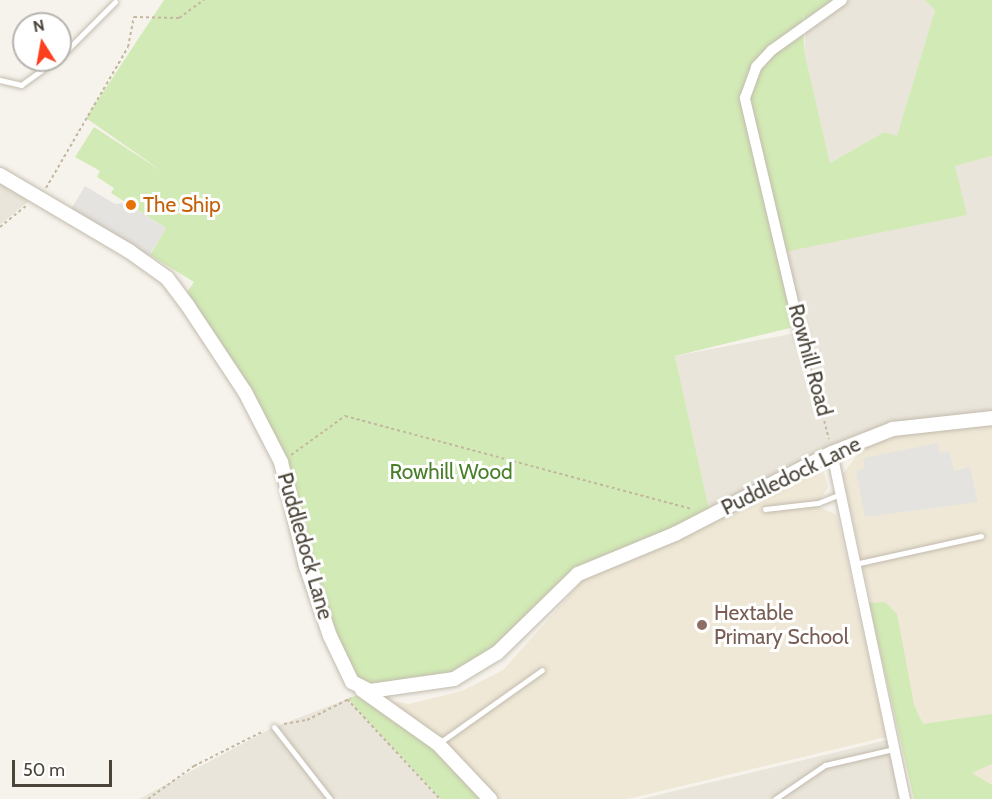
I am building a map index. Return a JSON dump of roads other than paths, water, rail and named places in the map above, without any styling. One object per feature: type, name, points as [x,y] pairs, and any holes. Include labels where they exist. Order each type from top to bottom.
[{"type":"street","name":"Rowhill Road","points":[[802,340],[744,98],[756,67],[772,50],[842,0]]},
{"type":"street","name":"Puddledock Lane","points":[[0,176],[34,198],[129,251],[167,278],[245,392],[281,462],[306,566],[352,682],[370,691],[454,679],[497,654],[578,574],[675,534],[832,453],[893,429],[992,418]]},
{"type":"street","points":[[832,453],[905,799]]},
{"type":"street","points":[[352,682],[438,744],[490,799]]},
{"type":"lane","points":[[72,45],[115,2]]},
{"type":"lane","points":[[0,80],[21,86],[40,72]]},
{"type":"lane","points":[[765,509],[818,503],[840,494]]},
{"type":"lane","points":[[855,564],[981,536]]},
{"type":"lane","points":[[438,744],[542,670]]},
{"type":"lane","points":[[274,727],[330,799]]},
{"type":"lane","points":[[775,799],[825,765],[894,749]]},
{"type":"place","name":"The Ship","points":[[131,205]]},
{"type":"place","name":"Hextable Primary School","points":[[702,625]]},
{"type":"park label","name":"Rowhill Wood","points":[[451,472]]}]
